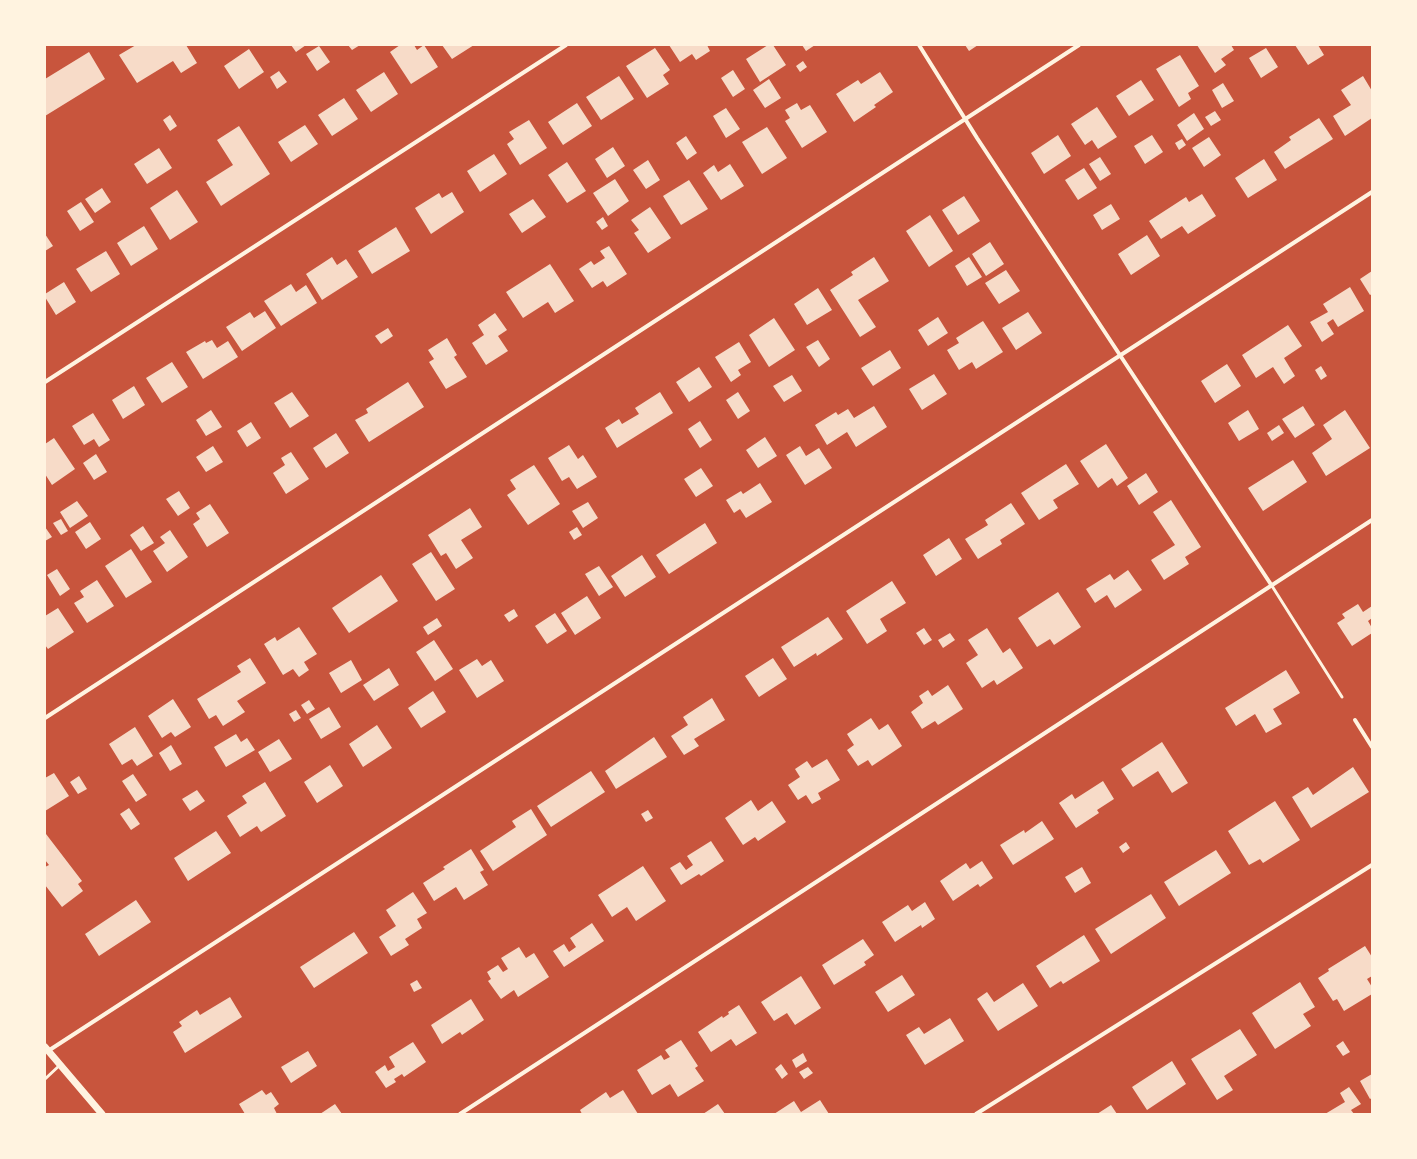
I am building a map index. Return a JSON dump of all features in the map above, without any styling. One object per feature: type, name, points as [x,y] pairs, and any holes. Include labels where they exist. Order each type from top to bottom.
[{"type":"street","points":[[45,382],[566,45]]},
{"type":"street","points":[[919,45],[965,119],[1272,586]]},
{"type":"street","points":[[45,718],[1079,45]]},
{"type":"street","points":[[102,1114],[46,1049],[1372,192]]},
{"type":"street","points":[[460,1114],[1372,520]]},
{"type":"street","points":[[1355,720],[1372,747]]},
{"type":"street","points":[[976,1114],[1372,865]]},
{"type":"lane","points":[[1272,586],[1342,697]]},
{"type":"lane","points":[[45,1079],[60,1066]]},
{"type":"building","points":[[136,45],[186,45],[197,63],[181,73],[173,61],[137,83],[119,55]]},
{"type":"building","points":[[291,45],[306,45],[296,52]]},
{"type":"building","points":[[348,45],[360,45],[352,50]]},
{"type":"building","points":[[400,45],[414,45],[417,50],[424,45],[438,67],[411,84],[390,52]]},
{"type":"building","points":[[442,45],[474,45],[452,59]]},
{"type":"building","points":[[669,45],[707,45],[710,51],[696,60],[692,54],[680,62]]},
{"type":"building","points":[[768,45],[773,45],[786,65],[760,82],[746,59]]},
{"type":"building","points":[[802,45],[815,45],[806,51]]},
{"type":"building","points":[[965,45],[978,45],[969,51]]},
{"type":"building","points":[[1197,45],[1231,45],[1234,50],[1221,59],[1226,65],[1215,73]]},
{"type":"building","points":[[1295,45],[1318,45],[1324,55],[1308,65]]},
{"type":"building","points":[[319,46],[330,62],[317,71],[306,54]]},
{"type":"building","points":[[655,48],[670,70],[663,75],[669,84],[647,98],[626,66]]},
{"type":"building","points":[[1266,48],[1278,67],[1261,78],[1249,58]]},
{"type":"building","points":[[249,49],[264,72],[239,89],[224,66]]},
{"type":"building","points":[[89,52],[105,79],[45,116],[45,79]]},
{"type":"building","points":[[1180,55],[1199,86],[1188,93],[1191,99],[1179,107],[1156,69]]},
{"type":"building","points":[[803,61],[807,67],[800,72],[796,66]]},
{"type":"building","points":[[733,70],[745,89],[733,97],[721,78]]},
{"type":"building","points":[[279,71],[287,82],[277,89],[270,77]]},
{"type":"building","points":[[384,72],[398,94],[371,112],[356,90]]},
{"type":"building","points":[[880,72],[893,92],[874,105],[876,107],[854,122],[836,94],[858,80],[861,84]]},
{"type":"building","points":[[619,76],[634,99],[601,120],[586,97]]},
{"type":"building","points":[[1363,76],[1372,91],[1372,118],[1345,136],[1333,116],[1351,105],[1341,90]]},
{"type":"building","points":[[769,79],[781,98],[765,108],[753,90]]},
{"type":"building","points":[[1141,80],[1154,100],[1129,116],[1116,96]]},
{"type":"building","points":[[1223,83],[1234,101],[1222,108],[1212,90]]},
{"type":"building","points":[[344,98],[358,119],[332,136],[318,115]]},
{"type":"building","points":[[577,103],[592,126],[563,145],[548,122]]},
{"type":"building","points":[[797,103],[801,110],[810,105],[827,132],[802,148],[785,121],[790,118],[785,110]]},
{"type":"building","points":[[1097,107],[1117,137],[1098,149],[1092,140],[1085,145],[1071,124]]},
{"type":"building","points":[[726,108],[740,129],[726,138],[713,116]]},
{"type":"building","points":[[1215,111],[1221,120],[1211,126],[1205,117]]},
{"type":"building","points":[[1194,113],[1204,129],[1187,141],[1177,125]]},
{"type":"building","points":[[170,115],[177,126],[170,131],[163,120]]},
{"type":"building","points":[[1319,118],[1333,139],[1285,169],[1274,152],[1291,140],[1289,137]]},
{"type":"building","points":[[529,120],[547,148],[520,165],[507,144],[514,139],[509,132]]},
{"type":"building","points":[[305,125],[318,144],[291,162],[278,142]]},
{"type":"building","points":[[239,126],[270,174],[221,206],[206,182],[233,165],[217,140]]},
{"type":"building","points":[[767,127],[787,158],[762,174],[742,142]]},
{"type":"building","points":[[1058,135],[1071,156],[1044,174],[1031,153]]},
{"type":"building","points":[[1152,135],[1163,152],[1145,164],[1134,146]]},
{"type":"building","points":[[686,136],[697,153],[687,160],[676,143]]},
{"type":"building","points":[[1209,137],[1221,155],[1204,167],[1192,148]]},
{"type":"building","points":[[1182,139],[1186,145],[1179,150],[1175,143]]},
{"type":"building","points":[[613,147],[625,166],[607,178],[595,159]]},
{"type":"building","points":[[159,148],[172,168],[147,184],[134,164]]},
{"type":"building","points":[[494,154],[507,174],[480,192],[467,171]]},
{"type":"building","points":[[1100,157],[1111,174],[1100,181],[1089,164]]},
{"type":"building","points":[[1264,159],[1277,180],[1248,198],[1235,178]]},
{"type":"building","points":[[648,160],[660,180],[646,189],[633,170]]},
{"type":"building","points":[[567,162],[586,191],[567,203],[548,175]]},
{"type":"building","points":[[730,164],[744,186],[721,200],[703,173],[714,165],[718,172]]},
{"type":"building","points":[[1084,168],[1097,188],[1078,200],[1065,180]]},
{"type":"building","points":[[615,179],[629,201],[608,216],[593,193]]},
{"type":"building","points":[[689,180],[708,209],[681,225],[663,196]]},
{"type":"building","points":[[102,188],[111,202],[95,213],[85,199]]},
{"type":"building","points":[[177,190],[198,222],[170,240],[150,208]]},
{"type":"building","points":[[452,192],[464,212],[431,234],[415,208],[439,193],[442,198]]},
{"type":"building","points":[[1202,194],[1216,216],[1188,234],[1182,226],[1161,239],[1149,221],[1186,197],[1189,202]]},
{"type":"building","points":[[964,196],[980,221],[958,235],[942,210]]},
{"type":"building","points":[[533,199],[546,217],[522,233],[509,214]]},
{"type":"building","points":[[81,202],[94,222],[80,231],[67,211]]},
{"type":"building","points":[[1111,204],[1120,219],[1102,230],[1093,215]]},
{"type":"building","points":[[650,207],[671,238],[648,253],[634,233],[639,230],[631,220]]},
{"type":"building","points":[[930,215],[953,251],[929,267],[906,231]]},
{"type":"building","points":[[603,217],[608,226],[602,230],[596,222]]},
{"type":"building","points":[[144,226],[158,249],[131,266],[117,243]]},
{"type":"building","points":[[396,227],[410,251],[372,274],[358,251]]},
{"type":"building","points":[[45,234],[53,246],[45,251]]},
{"type":"building","points":[[1147,235],[1160,256],[1131,275],[1118,254]]},
{"type":"building","points":[[990,242],[1004,264],[986,276],[972,254]]},
{"type":"building","points":[[609,246],[627,274],[607,287],[603,281],[592,288],[579,269],[591,261],[594,265],[605,258],[600,251]]},
{"type":"building","points":[[106,251],[120,274],[91,292],[76,269]]},
{"type":"building","points":[[332,257],[337,265],[346,259],[358,277],[322,300],[306,274]]},
{"type":"building","points":[[874,257],[889,281],[858,300],[876,327],[860,337],[830,290],[853,275],[851,272]]},
{"type":"building","points":[[969,257],[982,277],[967,286],[955,266]]},
{"type":"building","points":[[550,264],[574,301],[555,313],[548,302],[523,318],[506,292]]},
{"type":"building","points":[[1006,270],[1020,291],[999,304],[985,283]]},
{"type":"building","points":[[1372,271],[1372,294],[1370,295],[1360,279]]},
{"type":"building","points":[[64,282],[76,302],[56,315],[45,297],[45,294]]},
{"type":"building","points":[[291,284],[296,292],[306,285],[317,303],[281,326],[264,301]]},
{"type":"building","points":[[1350,287],[1364,311],[1338,327],[1333,319],[1327,323],[1334,334],[1322,342],[1310,322],[1328,312],[1323,304]]},
{"type":"building","points":[[818,288],[832,310],[807,325],[794,304]]},
{"type":"building","points":[[265,311],[276,328],[242,351],[226,327],[250,312],[254,318]]},
{"type":"building","points":[[1028,312],[1042,333],[1016,350],[1002,328]]},
{"type":"building","points":[[495,313],[507,330],[498,336],[508,351],[486,365],[472,343],[484,335],[478,325]]},
{"type":"building","points":[[938,317],[948,333],[928,346],[918,330]]},
{"type":"building","points":[[774,318],[795,350],[769,367],[749,335]]},
{"type":"building","points":[[983,321],[1003,352],[976,369],[972,362],[959,370],[947,350],[959,343],[956,338]]},
{"type":"building","points":[[1288,325],[1302,346],[1284,358],[1295,376],[1284,384],[1273,367],[1256,378],[1242,355]]},
{"type":"building","points":[[388,328],[393,336],[381,344],[375,336]]},
{"type":"building","points":[[447,338],[457,355],[454,357],[467,377],[446,389],[429,362],[434,359],[428,350]]},
{"type":"building","points":[[212,340],[217,348],[228,341],[238,357],[203,379],[186,352],[205,341],[206,343]]},
{"type":"building","points":[[818,340],[830,359],[819,367],[806,347]]},
{"type":"building","points":[[739,342],[751,362],[738,370],[741,375],[731,382],[715,357]]},
{"type":"building","points":[[890,350],[901,368],[873,386],[861,368]]},
{"type":"building","points":[[172,362],[188,387],[162,403],[146,378]]},
{"type":"building","points":[[1227,364],[1241,386],[1215,403],[1201,381]]},
{"type":"building","points":[[1321,366],[1327,376],[1321,380],[1315,370]]},
{"type":"building","points":[[699,367],[712,387],[689,402],[676,382]]},
{"type":"building","points":[[934,374],[947,394],[922,410],[909,389]]},
{"type":"building","points":[[792,375],[802,391],[784,402],[773,386]]},
{"type":"building","points":[[408,382],[424,407],[369,442],[355,420],[368,413],[366,409]]},
{"type":"building","points":[[134,386],[145,405],[123,419],[112,400]]},
{"type":"building","points":[[292,392],[309,416],[290,428],[274,403]]},
{"type":"building","points":[[660,392],[673,413],[617,448],[605,428],[619,419],[622,424],[639,414],[635,408]]},
{"type":"building","points":[[738,392],[750,411],[738,419],[726,400]]},
{"type":"building","points":[[874,406],[887,427],[856,447],[847,432],[827,445],[815,425],[836,412],[838,415],[848,409],[854,418]]},
{"type":"building","points":[[1303,406],[1315,425],[1295,438],[1282,419]]},
{"type":"building","points":[[211,410],[222,427],[206,436],[196,420]]},
{"type":"building","points":[[1248,410],[1259,429],[1239,441],[1228,423]]},
{"type":"building","points":[[1345,410],[1370,448],[1326,476],[1312,453],[1332,439],[1323,425]]},
{"type":"building","points":[[93,413],[110,440],[99,447],[94,439],[84,445],[72,426]]},
{"type":"building","points":[[700,421],[712,440],[700,448],[688,429]]},
{"type":"building","points":[[251,422],[261,438],[247,447],[237,431]]},
{"type":"building","points":[[1279,425],[1284,433],[1272,441],[1267,433]]},
{"type":"building","points":[[336,433],[349,453],[326,468],[313,448]]},
{"type":"building","points":[[765,437],[777,456],[758,468],[746,450]]},
{"type":"building","points":[[54,438],[75,469],[52,485],[45,474],[45,444]]},
{"type":"building","points":[[1106,444],[1128,478],[1117,486],[1112,478],[1098,488],[1080,461]]},
{"type":"building","points":[[569,445],[578,459],[583,455],[597,477],[577,489],[569,477],[562,481],[548,458]]},
{"type":"building","points":[[213,446],[223,462],[206,472],[196,457]]},
{"type":"building","points":[[800,446],[806,456],[819,448],[832,468],[805,485],[786,455]]},
{"type":"building","points":[[291,452],[309,479],[286,494],[273,473],[285,465],[281,458]]},
{"type":"building","points":[[96,454],[107,472],[94,480],[83,463]]},
{"type":"building","points":[[1293,460],[1307,482],[1263,511],[1248,488]]},
{"type":"building","points":[[1066,464],[1079,484],[1053,500],[1058,508],[1039,520],[1021,493]]},
{"type":"building","points":[[534,465],[560,504],[528,525],[507,495],[516,489],[510,480]]},
{"type":"building","points":[[701,468],[713,486],[696,497],[684,479]]},
{"type":"building","points":[[1146,473],[1158,492],[1139,505],[1127,486]]},
{"type":"building","points":[[760,483],[772,502],[746,518],[740,509],[734,513],[726,500],[741,491],[743,494]]},
{"type":"building","points":[[179,491],[190,508],[178,516],[166,499]]},
{"type":"building","points":[[1171,500],[1201,547],[1185,557],[1189,564],[1164,580],[1151,560],[1175,545],[1153,512]]},
{"type":"building","points":[[77,501],[88,516],[70,528],[60,512]]},
{"type":"building","points":[[588,502],[598,518],[583,528],[572,511]]},
{"type":"building","points":[[1011,503],[1025,524],[1000,540],[1002,544],[978,559],[965,539],[988,525],[985,520]]},
{"type":"building","points":[[210,504],[229,533],[207,547],[193,524],[200,519],[196,513]]},
{"type":"building","points":[[470,508],[482,527],[461,540],[473,558],[456,569],[446,553],[441,556],[428,535]]},
{"type":"building","points":[[61,519],[68,531],[61,535],[53,523]]},
{"type":"building","points":[[90,522],[101,539],[86,549],[75,532]]},
{"type":"building","points":[[705,523],[717,543],[669,574],[656,555]]},
{"type":"building","points":[[143,526],[154,543],[141,551],[130,535]]},
{"type":"building","points":[[45,527],[52,537],[45,541]]},
{"type":"building","points":[[577,527],[582,535],[574,540],[569,532]]},
{"type":"building","points":[[170,530],[188,557],[167,572],[153,551],[165,543],[160,537]]},
{"type":"building","points":[[949,538],[962,559],[936,576],[923,555]]},
{"type":"building","points":[[131,549],[152,582],[126,598],[105,566]]},
{"type":"building","points":[[431,552],[455,589],[436,601],[412,564]]},
{"type":"building","points":[[642,555],[656,577],[625,597],[611,576]]},
{"type":"building","points":[[599,566],[613,587],[599,596],[585,574]]},
{"type":"building","points":[[57,569],[70,589],[60,596],[47,575]]},
{"type":"building","points":[[1128,570],[1142,590],[1115,608],[1107,595],[1095,603],[1086,589],[1110,574],[1114,580]]},
{"type":"building","points":[[381,575],[398,601],[349,633],[332,608]]},
{"type":"building","points":[[97,580],[114,606],[87,623],[74,603],[84,597],[80,591]]},
{"type":"building","points":[[892,581],[906,603],[880,619],[887,631],[867,644],[846,611]]},
{"type":"building","points":[[1058,592],[1081,627],[1054,645],[1050,639],[1037,647],[1018,618]]},
{"type":"building","points":[[587,596],[601,618],[575,635],[561,613]]},
{"type":"building","points":[[1358,604],[1363,612],[1372,606],[1372,618],[1368,621],[1372,628],[1372,633],[1352,646],[1337,623],[1345,618],[1342,614]]},
{"type":"building","points":[[58,608],[74,632],[48,649],[45,645],[45,616]]},
{"type":"building","points":[[514,609],[518,616],[509,622],[504,615]]},
{"type":"building","points":[[555,613],[567,631],[547,644],[535,626]]},
{"type":"building","points":[[828,617],[843,639],[817,656],[816,653],[794,667],[781,647]]},
{"type":"building","points":[[437,618],[442,626],[428,635],[423,627]]},
{"type":"building","points":[[299,627],[317,654],[304,662],[309,670],[299,677],[293,669],[283,675],[264,644],[275,637],[277,641]]},
{"type":"building","points":[[924,628],[932,640],[924,645],[916,633]]},
{"type":"building","points":[[987,628],[1003,653],[1010,648],[1023,668],[997,685],[994,680],[982,688],[966,663],[978,655],[968,640]]},
{"type":"building","points":[[950,633],[955,640],[943,648],[938,640]]},
{"type":"building","points":[[434,640],[453,669],[435,681],[416,652]]},
{"type":"building","points":[[250,658],[266,683],[237,701],[245,712],[223,726],[216,715],[209,719],[197,699],[241,672],[237,666]]},
{"type":"building","points":[[773,658],[787,679],[759,697],[745,676]]},
{"type":"building","points":[[477,659],[482,666],[491,660],[504,681],[477,698],[459,670]]},
{"type":"building","points":[[351,660],[362,680],[341,693],[329,673]]},
{"type":"building","points":[[389,668],[399,685],[374,701],[363,685]]},
{"type":"building","points":[[1286,670],[1300,693],[1273,709],[1282,724],[1266,733],[1255,714],[1236,726],[1225,708]]},
{"type":"building","points":[[948,685],[963,709],[938,725],[935,721],[922,729],[911,712],[923,703],[919,696],[928,690],[932,696]]},
{"type":"building","points":[[433,691],[446,712],[421,728],[408,708]]},
{"type":"building","points":[[712,698],[725,720],[694,739],[699,746],[684,755],[671,736],[688,725],[683,717]]},
{"type":"building","points":[[173,699],[191,727],[175,737],[171,732],[162,738],[148,716]]},
{"type":"building","points":[[309,700],[315,709],[307,714],[301,705]]},
{"type":"building","points":[[329,707],[341,727],[321,739],[309,719]]},
{"type":"building","points":[[296,710],[301,718],[294,722],[289,714]]},
{"type":"building","points":[[871,718],[879,730],[888,724],[902,746],[872,766],[868,760],[858,766],[847,750],[854,745],[847,734]]},
{"type":"building","points":[[377,725],[392,748],[363,767],[349,744]]},
{"type":"building","points":[[135,727],[153,756],[137,766],[132,759],[122,765],[109,744]]},
{"type":"building","points":[[236,734],[241,742],[247,738],[255,750],[226,767],[214,747]]},
{"type":"building","points":[[654,737],[667,757],[616,789],[605,771]]},
{"type":"building","points":[[279,739],[292,759],[270,772],[258,752]]},
{"type":"building","points":[[1162,742],[1188,783],[1172,793],[1158,771],[1133,787],[1121,769]]},
{"type":"building","points":[[171,745],[182,764],[170,771],[159,753]]},
{"type":"building","points":[[827,759],[840,780],[818,793],[821,799],[812,804],[806,795],[798,800],[788,785],[800,777],[795,769],[807,761],[812,768]]},
{"type":"building","points":[[330,765],[343,786],[317,803],[304,782]]},
{"type":"building","points":[[1353,767],[1369,792],[1311,828],[1292,797],[1308,787],[1313,795]]},
{"type":"building","points":[[591,771],[605,792],[551,827],[537,806]]},
{"type":"building","points":[[54,773],[69,796],[45,811],[45,778]]},
{"type":"building","points":[[133,774],[147,795],[136,802],[122,781]]},
{"type":"building","points":[[79,776],[87,789],[78,794],[70,782]]},
{"type":"building","points":[[1103,781],[1114,799],[1097,810],[1099,813],[1076,828],[1059,803],[1072,794],[1075,799]]},
{"type":"building","points":[[265,782],[286,816],[261,832],[257,826],[240,837],[227,816],[247,803],[242,796]]},
{"type":"building","points":[[197,790],[205,801],[190,811],[182,799]]},
{"type":"building","points":[[751,800],[758,811],[772,801],[786,822],[758,841],[755,837],[743,845],[725,818]]},
{"type":"building","points":[[1275,801],[1300,840],[1263,863],[1260,859],[1249,865],[1228,831]]},
{"type":"building","points":[[129,808],[140,824],[131,830],[120,814]]},
{"type":"building","points":[[531,809],[547,835],[493,871],[480,851],[516,827],[512,821]]},
{"type":"building","points":[[648,810],[653,818],[646,822],[641,814]]},
{"type":"building","points":[[1042,821],[1054,839],[1013,865],[1000,845],[1024,830],[1025,833]]},
{"type":"building","points":[[216,831],[231,853],[188,881],[174,858]]},
{"type":"building","points":[[46,834],[82,881],[78,884],[83,891],[62,907],[45,885],[45,867],[49,865],[45,860]]},
{"type":"building","points":[[711,841],[724,861],[701,876],[699,874],[681,885],[670,868],[680,862],[686,870],[693,865],[687,856]]},
{"type":"building","points":[[1126,842],[1130,848],[1123,853],[1119,847]]},
{"type":"building","points":[[471,849],[484,870],[480,872],[488,885],[464,900],[456,887],[434,901],[423,883],[445,869],[443,867]]},
{"type":"building","points":[[1216,850],[1231,873],[1179,906],[1164,882]]},
{"type":"building","points":[[982,861],[993,878],[980,887],[978,884],[953,901],[940,881],[966,863],[970,869]]},
{"type":"building","points":[[643,866],[666,901],[636,921],[627,907],[612,917],[598,895]]},
{"type":"building","points":[[1082,867],[1091,883],[1075,893],[1065,877]]},
{"type":"building","points":[[413,892],[427,913],[417,919],[422,928],[405,939],[409,945],[391,956],[379,937],[396,926],[386,910]]},
{"type":"building","points":[[1151,894],[1166,918],[1111,954],[1095,929]]},
{"type":"building","points":[[136,900],[151,922],[99,956],[85,934]]},
{"type":"building","points":[[925,902],[935,919],[922,928],[921,925],[895,942],[882,922],[908,905],[912,911]]},
{"type":"building","points":[[592,923],[604,941],[564,967],[553,951],[564,944],[569,952],[576,947],[570,938]]},
{"type":"building","points":[[354,932],[368,953],[314,988],[300,967]]},
{"type":"building","points":[[1084,935],[1100,961],[1063,984],[1061,981],[1050,988],[1036,966]]},
{"type":"building","points":[[863,939],[874,955],[864,962],[866,965],[834,985],[822,965]]},
{"type":"building","points":[[1365,946],[1372,957],[1372,976],[1367,979],[1372,987],[1372,994],[1344,1011],[1337,999],[1333,1001],[1318,978],[1329,971],[1328,969]]},
{"type":"building","points":[[519,947],[526,958],[534,953],[549,977],[518,997],[514,990],[501,999],[488,981],[491,979],[487,972],[498,965],[503,972],[508,969],[501,958]]},
{"type":"building","points":[[902,975],[915,995],[888,1012],[875,992]]},
{"type":"building","points":[[801,976],[821,1008],[795,1025],[787,1013],[774,1021],[761,1002]]},
{"type":"building","points":[[417,980],[422,988],[414,992],[410,984]]},
{"type":"building","points":[[1300,982],[1315,1007],[1303,1014],[1311,1026],[1275,1049],[1252,1013]]},
{"type":"building","points":[[1023,983],[1038,1006],[998,1031],[977,999],[987,992],[994,1002]]},
{"type":"building","points":[[230,997],[242,1017],[185,1053],[173,1032],[182,1026],[179,1022],[197,1010],[200,1015]]},
{"type":"building","points":[[471,999],[484,1020],[462,1035],[460,1032],[442,1044],[431,1025]]},
{"type":"building","points":[[739,1005],[757,1033],[736,1046],[731,1039],[711,1052],[698,1032],[722,1016],[723,1018],[729,1014],[728,1012]]},
{"type":"building","points":[[950,1018],[964,1041],[925,1065],[906,1035],[919,1027],[924,1034]]},
{"type":"building","points":[[1240,1029],[1257,1055],[1224,1076],[1233,1090],[1217,1100],[1191,1059]]},
{"type":"building","points":[[681,1040],[698,1066],[695,1068],[704,1081],[678,1097],[670,1084],[652,1095],[637,1070],[661,1055],[664,1060],[670,1057],[665,1050]]},
{"type":"building","points":[[1343,1041],[1350,1052],[1343,1056],[1336,1046]]},
{"type":"building","points":[[413,1042],[426,1062],[404,1077],[402,1074],[394,1079],[396,1082],[386,1088],[375,1072],[385,1065],[388,1071],[395,1067],[389,1057]]},
{"type":"building","points":[[308,1051],[317,1066],[291,1083],[281,1067]]},
{"type":"building","points":[[803,1053],[807,1061],[796,1068],[792,1060]]},
{"type":"building","points":[[1172,1061],[1186,1084],[1147,1110],[1132,1087]]},
{"type":"building","points":[[781,1064],[788,1074],[782,1079],[775,1069]]},
{"type":"building","points":[[808,1067],[813,1073],[804,1079],[799,1072]]},
{"type":"building","points":[[1372,1074],[1372,1098],[1370,1099],[1360,1081]]},
{"type":"building","points":[[1349,1087],[1361,1104],[1351,1110],[1354,1114],[1325,1114],[1345,1102],[1340,1093]]},
{"type":"building","points":[[262,1090],[266,1095],[271,1092],[279,1104],[274,1108],[277,1114],[245,1114],[239,1104]]},
{"type":"building","points":[[623,1090],[638,1114],[582,1114],[580,1110],[606,1092],[610,1098]]},
{"type":"building","points":[[820,1100],[829,1114],[774,1114],[794,1101],[801,1112]]},
{"type":"building","points":[[335,1104],[342,1114],[320,1114]]},
{"type":"building","points":[[718,1104],[725,1114],[703,1114]]},
{"type":"building","points":[[1111,1105],[1117,1114],[1097,1114]]}]
